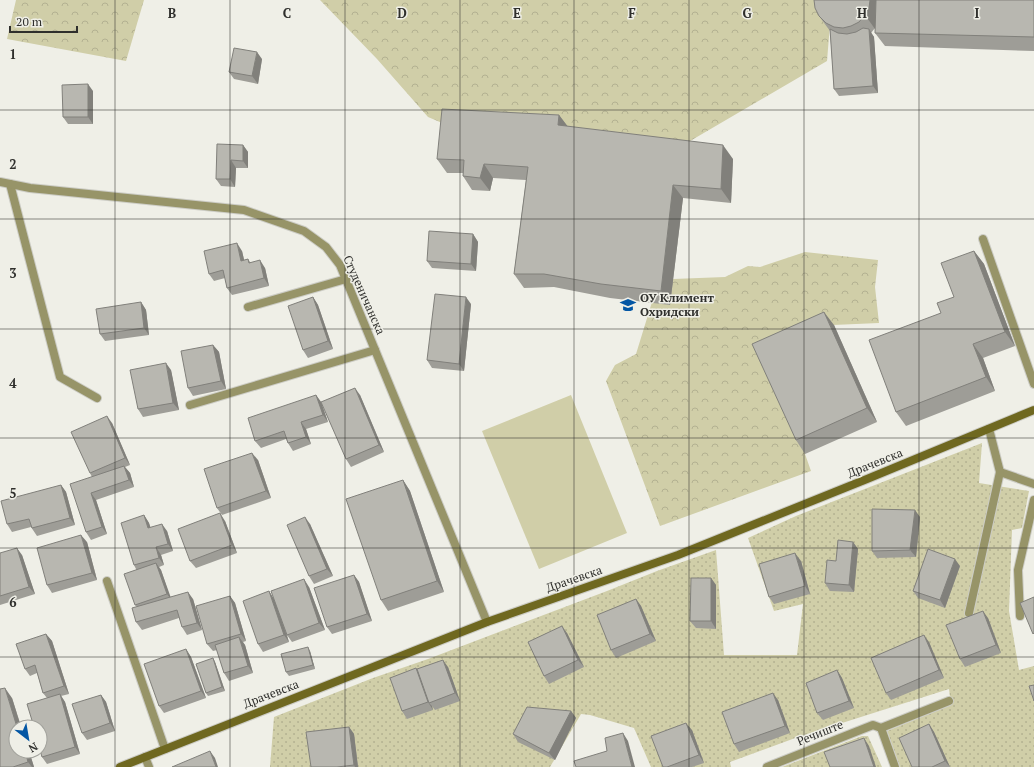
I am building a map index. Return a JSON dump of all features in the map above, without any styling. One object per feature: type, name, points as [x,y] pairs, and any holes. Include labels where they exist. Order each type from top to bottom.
[{"type":"main road","name":"Драчевска","points":[[120,767],[487,622],[678,554],[867,479],[1034,410]]},
{"type":"street","name":"Студеничанска","points":[[0,182],[30,188],[244,210],[304,231],[326,247],[340,265],[487,622]]},
{"type":"street","points":[[10,184],[60,377],[97,398]]},
{"type":"street","points":[[983,239],[1034,384]]},
{"type":"street","points":[[248,307],[346,279]]},
{"type":"street","points":[[190,406],[375,350]]},
{"type":"street","points":[[969,613],[1000,472],[989,429]]},
{"type":"street","points":[[1000,472],[1034,484]]},
{"type":"street","points":[[1020,616],[1018,570],[1034,500]]},
{"type":"street","points":[[107,581],[165,749]]},
{"type":"street","name":"Речиште","points":[[767,767],[874,725],[882,728],[950,701]]},
{"type":"street","points":[[882,728],[895,767]]},
{"type":"street","points":[[145,757],[149,767]]},
{"type":"green space","points":[[16,0],[144,0],[126,61],[7,39]]},
{"type":"green space","points":[[320,0],[832,0],[827,61],[632,175],[530,160],[428,117],[377,59]]},
{"type":"green space","points":[[805,252],[878,260],[875,287],[879,323],[833,325],[805,454],[811,471],[660,526],[606,381],[615,365],[636,354],[652,302],[673,279],[725,277],[748,266],[760,267]]},
{"type":"green space","points":[[571,395],[627,533],[539,569],[482,431]]},
{"type":"green space","points":[[982,443],[979,483],[1029,491],[1022,528],[1012,530],[1009,611],[1019,670],[1034,666],[1034,767],[900,767],[887,731],[951,705],[949,689],[798,737],[730,762],[731,767],[651,767],[634,728],[590,715],[581,714],[550,767],[270,767],[274,717],[373,678],[428,659],[657,571],[716,550],[724,655],[797,655],[803,604],[774,611],[748,538],[796,516]]},
{"type":"green space","points":[[862,736],[868,736],[882,767],[782,767]]},
{"type":"building","points":[[814,0],[870,0],[869,8],[859,22],[843,28],[834,27],[826,23],[819,16],[815,8]]},
{"type":"building","points":[[876,0],[1034,0],[1034,37],[875,33]]},
{"type":"building","points":[[863,28],[869,29],[873,86],[834,89],[830,29],[838,33],[847,34],[856,32]]},
{"type":"building","points":[[234,48],[257,52],[252,76],[229,72]]},
{"type":"building","points":[[88,84],[88,117],[63,117],[62,85]]},
{"type":"building","points":[[442,109],[559,115],[558,125],[723,145],[721,189],[673,185],[661,291],[601,284],[544,274],[514,274],[528,167],[484,164],[480,178],[463,176],[464,160],[437,159]]},
{"type":"building","points":[[217,144],[243,145],[243,161],[231,160],[230,179],[216,179]]},
{"type":"building","points":[[429,231],[473,234],[471,264],[427,261]]},
{"type":"building","points":[[237,243],[241,261],[248,259],[249,263],[260,260],[264,278],[227,288],[223,270],[209,274],[204,251]]},
{"type":"building","points":[[974,251],[1005,332],[973,344],[986,377],[896,412],[869,340],[941,313],[937,303],[954,297],[941,263]]},
{"type":"building","points":[[435,294],[466,297],[459,364],[427,360]]},
{"type":"building","points":[[313,297],[328,341],[303,350],[288,306]]},
{"type":"building","points":[[141,302],[144,328],[100,334],[96,309]]},
{"type":"building","points":[[824,312],[867,408],[796,440],[752,344]]},
{"type":"building","points":[[213,345],[221,381],[188,388],[181,351]]},
{"type":"building","points":[[166,363],[173,403],[138,409],[130,370]]},
{"type":"building","points":[[355,388],[379,445],[346,459],[321,402]]},
{"type":"building","points":[[316,395],[323,415],[301,422],[306,437],[288,443],[284,431],[255,441],[248,418]]},
{"type":"building","points":[[107,416],[125,458],[90,473],[71,432]]},
{"type":"building","points":[[252,453],[266,491],[217,508],[204,469]]},
{"type":"building","points":[[124,466],[129,480],[91,493],[102,527],[86,532],[70,484]]},
{"type":"building","points":[[403,480],[437,581],[381,600],[346,499]]},
{"type":"building","points":[[61,485],[70,518],[32,528],[29,519],[7,524],[1,501]]},
{"type":"building","points":[[872,509],[915,510],[910,550],[872,551]]},
{"type":"building","points":[[220,513],[232,545],[190,561],[178,529]]},
{"type":"building","points":[[144,515],[148,528],[162,524],[168,544],[156,547],[159,558],[134,565],[121,523]]},
{"type":"building","points":[[305,517],[327,569],[309,576],[287,525]]},
{"type":"building","points":[[81,535],[92,573],[47,585],[37,548]]},
{"type":"building","points":[[838,540],[853,542],[849,585],[825,583],[827,560],[836,561]]},
{"type":"building","points":[[17,548],[29,587],[0,596],[0,553]]},
{"type":"building","points":[[928,549],[955,559],[940,600],[913,591]]},
{"type":"building","points":[[795,553],[805,586],[769,597],[759,564]]},
{"type":"building","points":[[156,563],[167,594],[135,605],[124,574]]},
{"type":"building","points":[[354,575],[367,614],[327,627],[314,588]]},
{"type":"building","points":[[691,578],[711,578],[711,621],[690,621]]},
{"type":"building","points":[[304,579],[319,623],[287,635],[271,591]]},
{"type":"building","points":[[269,591],[284,635],[258,644],[243,601]]},
{"type":"building","points":[[188,592],[197,623],[182,627],[177,610],[136,622],[132,608]]},
{"type":"building","points":[[230,596],[241,634],[207,644],[196,606]]},
{"type":"building","points":[[1034,597],[1034,633],[1033,634],[1020,603]]},
{"type":"building","points":[[636,599],[650,634],[611,650],[597,615]]},
{"type":"building","points":[[983,611],[996,645],[960,659],[946,625]]},
{"type":"building","points":[[562,626],[578,660],[544,676],[528,642]]},
{"type":"building","points":[[46,634],[64,686],[43,693],[35,665],[25,669],[16,644]]},
{"type":"building","points":[[924,635],[939,670],[886,693],[871,658]]},
{"type":"building","points":[[239,637],[248,666],[224,673],[215,645]]},
{"type":"building","points":[[308,647],[313,665],[286,672],[281,654]]},
{"type":"building","points":[[186,649],[201,691],[159,706],[144,664]]},
{"type":"building","points":[[213,658],[222,687],[206,693],[196,664]]},
{"type":"building","points":[[443,660],[455,693],[429,703],[417,669]]},
{"type":"building","points":[[416,668],[428,702],[402,711],[390,678]]},
{"type":"building","points":[[837,670],[849,701],[817,713],[806,683]]},
{"type":"building","points":[[1034,685],[1034,701],[1029,686]]},
{"type":"building","points":[[5,688],[15,719],[8,719],[8,759],[27,759],[28,762],[13,767],[0,767],[0,689]]},
{"type":"building","points":[[773,693],[785,726],[734,744],[722,712]]},
{"type":"building","points":[[60,694],[75,747],[48,755],[48,719],[32,719],[27,704]]},
{"type":"building","points":[[101,695],[110,723],[82,733],[72,704]]},
{"type":"building","points":[[527,707],[571,711],[549,753],[513,734]]},
{"type":"building","points":[[686,723],[699,755],[667,767],[663,767],[651,736]]},
{"type":"building","points":[[929,724],[945,761],[932,767],[912,767],[899,738]]},
{"type":"building","points":[[349,727],[354,765],[337,767],[311,767],[306,732]]},
{"type":"building","points":[[623,733],[632,767],[576,767],[574,761],[607,751],[605,738]]},
{"type":"building","points":[[864,738],[874,767],[830,767],[824,752]]},
{"type":"building","points":[[210,751],[216,767],[172,767]]},
{"type":"place","name":"ОУ Климент Охридски","points":[[628,305]]}]
